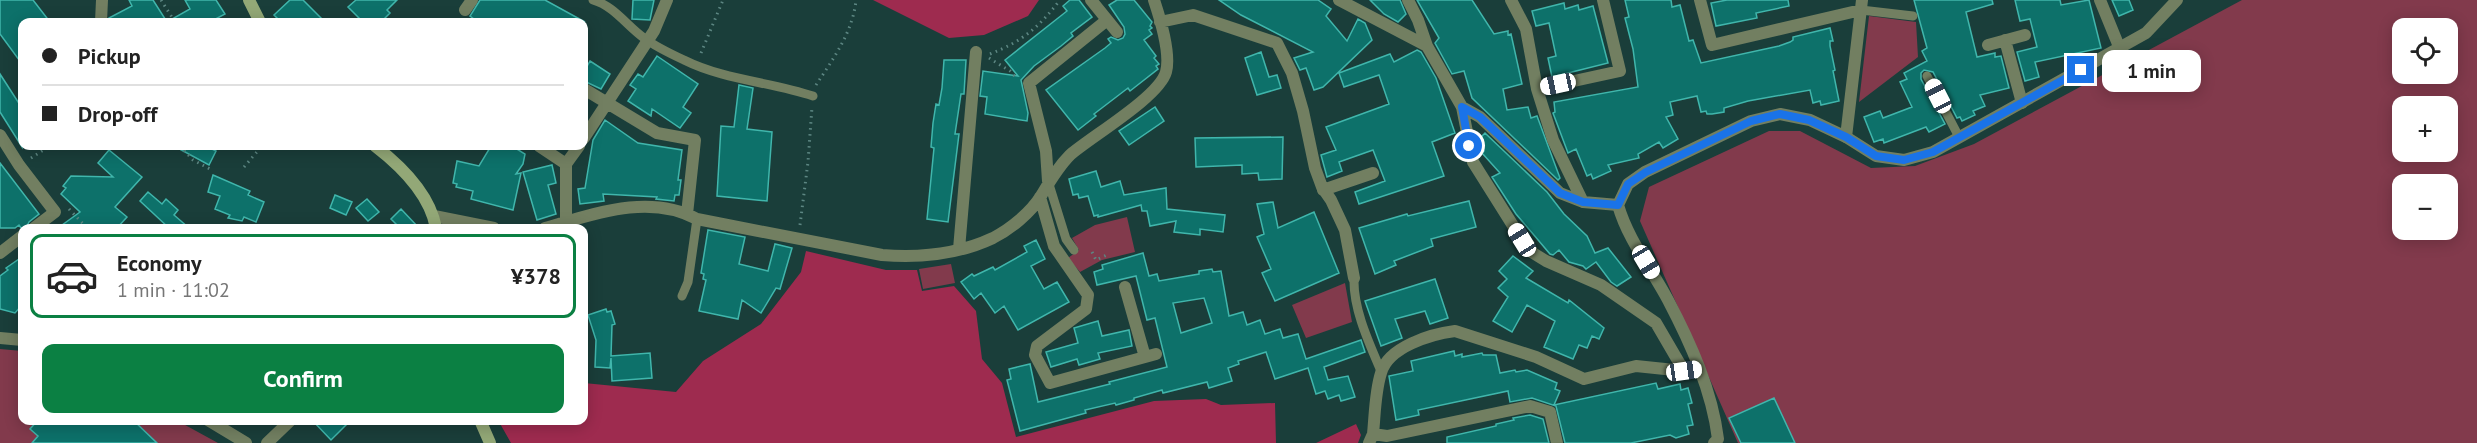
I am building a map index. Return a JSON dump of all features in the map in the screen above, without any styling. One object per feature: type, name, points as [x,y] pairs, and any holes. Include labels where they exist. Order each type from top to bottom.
[{"type":"main road","points":[[249,0],[258,18]]},
{"type":"main road","points":[[380,150],[396,162],[420,192],[435,222]]},
{"type":"main road","points":[[482,425],[490,443]]},
{"type":"street","points":[[101,18],[102,0]]},
{"type":"street","points":[[588,132],[648,41],[667,0]]},
{"type":"street","points":[[1091,0],[1117,32]]},
{"type":"street","points":[[559,224],[624,207],[649,207],[797,239],[910,258],[959,249],[994,237],[1019,220],[1040,197],[1048,181],[1070,156],[1156,88],[1166,71],[1165,40],[1154,0]]},
{"type":"street","points":[[1339,0],[1427,46]]},
{"type":"street","points":[[1408,0],[1427,46],[1462,107],[1473,162],[1522,240],[1533,253],[1600,285],[1656,323],[1684,371]]},
{"type":"street","points":[[1511,0],[1526,29],[1537,89],[1553,140],[1583,202]]},
{"type":"street","points":[[1537,89],[1620,71],[1603,0]]},
{"type":"street","points":[[1700,0],[1712,45],[1861,5],[1846,137]]},
{"type":"street","points":[[2100,0],[2120,49]]},
{"type":"street","points":[[1714,443],[1718,439],[1716,425],[1699,369],[1668,300],[1623,225],[1618,205],[1628,184],[1646,172],[1751,121],[1780,114],[1809,120],[1846,137],[1876,156],[1904,160],[1933,152],[2146,33],[2177,0]]},
{"type":"street","points":[[1160,22],[1193,15],[1277,43],[1292,73],[1315,168],[1323,190],[1345,230],[1354,278]]},
{"type":"street","points":[[1048,181],[1046,151],[1029,83],[1107,20]]},
{"type":"street","points":[[1988,45],[2025,35]]},
{"type":"street","points":[[2005,40],[2022,103]]},
{"type":"street","points":[[959,249],[975,52]]},
{"type":"street","points":[[588,92],[657,133],[695,140],[692,216]]},
{"type":"street","points":[[1462,107],[1480,117],[1560,193],[1583,202],[1618,205]]},
{"type":"street","points":[[0,135],[19,165],[55,212],[39,224]]},
{"type":"street","points":[[545,150],[566,164]]},
{"type":"street","points":[[566,222],[566,164],[576,150]]},
{"type":"street","points":[[1323,190],[1373,172]]},
{"type":"street","points":[[1040,197],[1054,246],[1088,295],[1086,309],[1037,346],[1035,355],[1050,383],[1151,355],[1125,287]]},
{"type":"street","points":[[435,222],[455,224]]},
{"type":"street","points":[[0,254],[18,239]]},
{"type":"street","points":[[1557,443],[1550,412],[1530,406],[1371,438],[1381,371],[1404,347],[1444,332],[1455,331],[1536,357],[1584,379],[1636,366],[1684,371],[1699,369]]},
{"type":"street","points":[[0,338],[18,340]]},
{"type":"street","points":[[216,425],[246,443]]},
{"type":"street","points":[[267,443],[286,425]]},
{"type":"lane","points":[[593,0],[606,6],[648,41],[695,66],[813,96]]},
{"type":"lane","points":[[1861,5],[1913,16]]},
{"type":"lane","points":[[1927,75],[1959,137]]},
{"type":"lane","points":[[1048,181],[1066,239],[1074,250]]},
{"type":"lane","points":[[682,296],[688,282],[692,216]]},
{"type":"lane","points":[[1354,278],[1354,289],[1364,328],[1381,371]]},
{"type":"path","points":[[161,0],[173,18]]},
{"type":"path","points":[[695,66],[723,0]]},
{"type":"path","points":[[797,239],[807,172],[815,86],[847,32],[856,0]]},
{"type":"path","points":[[1029,83],[1019,81],[1010,71],[986,56],[1011,46],[1028,35],[1042,23],[1060,0]]},
{"type":"path","points":[[40,154],[45,150]]},
{"type":"path","points":[[184,150],[193,160],[212,170]]},
{"type":"path","points":[[244,166],[258,150]]},
{"type":"path","points":[[55,212],[64,204],[83,224]]},
{"type":"path","points":[[1092,252],[1096,260],[1109,254]]},
{"type":"shaded area","points":[[873,0],[1039,0],[1028,16],[984,35],[949,38]]},
{"type":"shaded area","points":[[2242,0],[2477,0],[2477,443],[1738,443],[1640,221],[1649,187],[1769,131],[1800,131],[1871,168],[1915,166],[1974,144]]},
{"type":"shaded area","points":[[1869,16],[1916,22],[1918,57],[1859,102]]},
{"type":"shaded area","points":[[1127,217],[1135,252],[1102,260],[1080,272],[1068,258],[1079,250],[1072,238],[1095,225]]},
{"type":"shaded area","points":[[806,251],[886,270],[917,270],[922,291],[954,286],[976,311],[982,359],[1002,383],[1016,437],[1154,401],[1206,399],[1221,405],[1275,403],[1276,443],[511,443],[501,425],[588,425],[588,383],[676,392],[703,361],[761,324],[801,272]]},
{"type":"shaded area","points":[[951,264],[955,283],[923,289],[919,269]]},
{"type":"shaded area","points":[[1345,283],[1352,322],[1306,338],[1292,305]]},
{"type":"shaded area","points":[[0,349],[18,351],[18,425],[185,425],[218,443],[0,443]]},
{"type":"shaded area","points":[[1356,424],[1361,435],[1358,443],[1316,443]]},
{"type":"building","points":[[0,0],[33,0],[47,18],[18,18],[18,59],[0,34]]},
{"type":"building","points":[[129,0],[153,0],[164,18],[109,18],[132,6]]},
{"type":"building","points":[[185,0],[216,0],[225,14],[218,18],[174,18],[190,9]]},
{"type":"building","points":[[290,0],[303,0],[321,18],[277,18],[274,15]]},
{"type":"building","points":[[356,0],[397,0],[387,10],[390,13],[385,18],[359,18],[348,7]]},
{"type":"building","points":[[480,0],[545,0],[578,18],[473,18],[470,16]]},
{"type":"building","points":[[633,0],[654,0],[650,20],[632,19]]},
{"type":"building","points":[[1070,0],[1079,0],[1092,17],[1071,33],[1073,36],[1034,66],[1021,80],[1028,113],[1027,121],[985,114],[987,97],[980,96],[983,71],[1018,76],[1005,60],[1067,11],[1063,6]]},
{"type":"building","points":[[1117,0],[1134,0],[1152,22],[1150,26],[1152,28],[1149,30],[1152,34],[1144,40],[1156,56],[1154,58],[1159,64],[1156,66],[1158,69],[1130,91],[1128,88],[1094,114],[1096,116],[1078,130],[1046,90],[1105,48],[1111,43],[1108,39],[1123,38],[1124,27],[1109,5]]},
{"type":"building","points":[[1219,0],[1318,0],[1331,9],[1326,16],[1347,41],[1358,19],[1365,23],[1372,40],[1323,87],[1314,90],[1306,68],[1300,70],[1294,58],[1313,52],[1241,15]]},
{"type":"building","points":[[1370,0],[1400,0],[1406,14],[1398,22],[1384,14]]},
{"type":"building","points":[[1417,0],[1472,0],[1494,34],[1508,31],[1508,35],[1511,34],[1522,84],[1503,89],[1507,110],[1528,107],[1531,118],[1537,116],[1560,178],[1558,180],[1472,98],[1464,71],[1452,74],[1435,43],[1439,38]]},
{"type":"building","points":[[1625,0],[1671,0],[1672,7],[1680,5],[1689,41],[1693,40],[1701,63],[1779,46],[1790,42],[1793,37],[1830,28],[1833,41],[1830,41],[1830,46],[1835,70],[1833,71],[1839,101],[1821,105],[1820,101],[1813,103],[1810,90],[1748,101],[1724,108],[1724,112],[1712,114],[1707,114],[1706,111],[1701,112],[1697,96],[1670,102],[1673,115],[1666,117],[1678,139],[1663,148],[1659,142],[1638,154],[1639,158],[1608,165],[1611,171],[1593,179],[1591,174],[1587,176],[1576,149],[1568,153],[1553,113],[1555,112],[1554,102],[1638,87],[1633,49],[1625,18],[1629,17]]},
{"type":"building","points":[[1727,0],[1788,0],[1789,6],[1756,13],[1757,18],[1716,26],[1711,3]]},
{"type":"building","points":[[1914,0],[1992,0],[1993,4],[1966,12],[1977,57],[1995,53],[1995,57],[2001,56],[2009,88],[1980,95],[1985,106],[1973,111],[1975,115],[1962,121],[1960,117],[1957,118],[1933,72],[1924,70],[1921,73],[1921,79],[1945,124],[1929,132],[1926,127],[1884,143],[1883,139],[1874,142],[1864,117],[1880,111],[1883,118],[1912,107],[1900,82],[1907,79],[1904,73],[1927,61],[1922,51],[1927,48]]},
{"type":"building","points":[[2015,0],[2060,0],[2061,5],[2089,0],[2101,48],[2035,62],[2039,77],[2025,81],[2017,52],[2037,47],[2030,19],[2020,21]]},
{"type":"building","points":[[2112,0],[2129,0],[2133,10],[2119,16]]},
{"type":"building","points":[[1564,3],[1565,9],[1578,5],[1579,10],[1593,6],[1608,63],[1552,77],[1548,58],[1556,56],[1549,23],[1536,26],[1532,11]]},
{"type":"building","points":[[1417,50],[1421,52],[1436,78],[1455,133],[1432,142],[1444,176],[1359,204],[1355,192],[1385,181],[1373,150],[1339,162],[1342,171],[1327,177],[1321,155],[1336,150],[1326,127],[1389,104],[1379,75],[1344,87],[1339,73],[1390,54],[1394,62]]},
{"type":"building","points":[[1261,52],[1269,77],[1277,75],[1281,88],[1257,95],[1245,58]]},
{"type":"building","points":[[657,56],[698,84],[683,107],[691,113],[680,128],[652,109],[651,116],[628,101],[636,89],[630,85],[638,74],[643,77]]},
{"type":"building","points":[[944,60],[966,60],[964,94],[961,94],[955,134],[959,134],[948,222],[927,219],[934,148],[931,147],[933,123],[936,104],[939,105],[942,88]]},
{"type":"building","points":[[590,61],[610,74],[601,89],[588,83]]},
{"type":"building","points":[[0,74],[18,102],[18,141],[0,112]]},
{"type":"building","points":[[739,85],[753,88],[747,129],[772,132],[767,201],[717,196],[721,126],[734,127]]},
{"type":"building","points":[[1155,107],[1164,121],[1129,145],[1119,131]]},
{"type":"building","points":[[605,120],[638,143],[682,150],[678,180],[681,180],[679,195],[675,195],[674,201],[656,199],[657,197],[603,194],[604,201],[580,204],[578,189],[585,188],[593,140]]},
{"type":"building","points":[[1485,133],[1547,192],[1564,214],[1587,236],[1595,253],[1608,248],[1631,277],[1617,286],[1611,282],[1596,262],[1586,269],[1569,262],[1559,250],[1553,255],[1550,254],[1516,214],[1492,177],[1500,173],[1482,153],[1484,151],[1477,141]]},
{"type":"building","points":[[1283,137],[1282,179],[1259,180],[1258,173],[1242,174],[1242,165],[1196,167],[1195,138]]},
{"type":"building","points":[[109,150],[142,177],[115,207],[127,217],[121,224],[64,224],[80,212],[61,194],[66,188],[63,186],[71,176],[113,177],[98,163]]},
{"type":"building","points":[[181,150],[216,151],[209,165]]},
{"type":"building","points":[[489,150],[518,150],[525,154],[523,164],[516,174],[521,173],[513,210],[471,199],[473,191],[456,187],[457,184],[453,183],[457,161],[479,166]]},
{"type":"building","points":[[0,163],[39,214],[28,224],[18,224],[15,228],[0,228]]},
{"type":"building","points":[[552,165],[556,183],[548,185],[556,214],[537,220],[523,172]]},
{"type":"building","points":[[1096,171],[1101,187],[1120,181],[1124,195],[1166,188],[1167,209],[1225,215],[1223,232],[1200,229],[1200,235],[1174,232],[1176,221],[1150,226],[1147,211],[1142,211],[1141,205],[1098,217],[1098,215],[1094,216],[1088,196],[1079,198],[1078,194],[1073,195],[1069,179]]},
{"type":"building","points":[[213,175],[250,191],[248,195],[264,202],[256,222],[244,217],[242,221],[228,218],[230,215],[215,209],[220,196],[208,192]]},
{"type":"building","points":[[148,192],[162,204],[166,199],[178,210],[174,215],[184,224],[165,224],[140,201]]},
{"type":"building","points":[[335,195],[352,202],[346,215],[330,208]]},
{"type":"building","points":[[367,199],[379,212],[368,221],[356,208]]},
{"type":"building","points":[[1469,201],[1476,227],[1431,239],[1433,246],[1394,261],[1396,265],[1375,274],[1359,228],[1407,214],[1408,216]]},
{"type":"building","points":[[1273,202],[1278,228],[1314,212],[1339,273],[1275,301],[1262,273],[1271,269],[1257,237],[1264,234],[1257,204]]},
{"type":"building","points":[[401,209],[415,224],[396,224],[391,219]]},
{"type":"building","points":[[708,230],[745,237],[739,264],[768,271],[775,244],[792,248],[780,289],[776,288],[761,313],[742,300],[738,319],[699,311],[706,280],[703,279],[704,274],[701,273]]},
{"type":"building","points":[[1036,240],[1045,259],[1031,266],[1044,289],[1057,282],[1069,302],[1018,330],[1004,306],[995,313],[981,293],[974,299],[961,282],[972,274],[974,276],[993,267],[995,270],[1027,252],[1024,246]]},
{"type":"building","points":[[1143,253],[1149,276],[1157,274],[1159,281],[1199,274],[1199,271],[1212,269],[1213,272],[1221,271],[1229,316],[1243,312],[1247,325],[1260,320],[1265,334],[1280,329],[1283,338],[1298,334],[1306,359],[1361,340],[1365,352],[1324,367],[1328,380],[1348,376],[1355,397],[1341,401],[1339,395],[1328,399],[1325,391],[1316,394],[1308,368],[1275,379],[1266,352],[1238,361],[1239,364],[1228,368],[1232,381],[1209,388],[1207,382],[1163,393],[1162,390],[1116,405],[1115,403],[1085,410],[1086,413],[1020,431],[1007,380],[1011,379],[1009,369],[1030,364],[1038,402],[1167,367],[1155,318],[1147,320],[1136,276],[1097,285],[1094,272],[1103,269],[1102,265]],"holes":[[[1204,298],[1212,323],[1181,333],[1173,303]]]},
{"type":"building","points":[[1513,256],[1533,271],[1526,278],[1568,303],[1569,300],[1604,328],[1599,339],[1592,336],[1587,348],[1579,345],[1573,359],[1544,347],[1555,321],[1527,305],[1512,332],[1493,321],[1508,297],[1498,288],[1507,279],[1499,271]]},
{"type":"building","points":[[18,260],[18,310],[15,313],[0,309],[0,276],[8,270],[6,268]]},
{"type":"building","points":[[1435,279],[1448,318],[1430,324],[1425,311],[1395,319],[1402,338],[1381,346],[1365,301]]},
{"type":"building","points":[[606,309],[607,312],[611,311],[615,324],[612,325],[611,356],[650,353],[652,378],[612,381],[611,358],[610,368],[595,367],[596,340],[588,315]]},
{"type":"building","points":[[1098,321],[1102,336],[1129,330],[1132,346],[1098,353],[1100,359],[1079,365],[1077,359],[1051,367],[1046,352],[1078,343],[1074,328]]},
{"type":"building","points":[[1454,351],[1455,356],[1462,354],[1462,357],[1482,353],[1483,355],[1496,355],[1500,373],[1527,370],[1557,383],[1555,389],[1560,391],[1554,405],[1656,383],[1658,389],[1680,384],[1681,390],[1688,388],[1692,403],[1688,404],[1693,425],[1687,426],[1689,434],[1676,438],[1670,435],[1631,443],[1565,443],[1556,406],[1532,398],[1510,402],[1508,391],[1418,410],[1419,415],[1396,420],[1389,376],[1413,371],[1411,361]]},
{"type":"building","points":[[1774,398],[1795,443],[1741,443],[1729,418]]},
{"type":"building","points":[[1530,415],[1543,419],[1549,443],[1447,443],[1447,437],[1496,426],[1496,424],[1514,420],[1513,418]]},
{"type":"building","points":[[34,425],[138,425],[157,443],[32,443],[38,436],[30,429]]},
{"type":"building","points":[[317,425],[346,425],[331,440]]},
{"type":"route","points":[[1469,146],[1462,107],[1480,117],[1560,193],[1583,202],[1618,205],[1628,184],[1646,172],[1751,121],[1780,114],[1809,120],[1846,137],[1876,156],[1904,160],[1933,152],[2081,70]]}]
